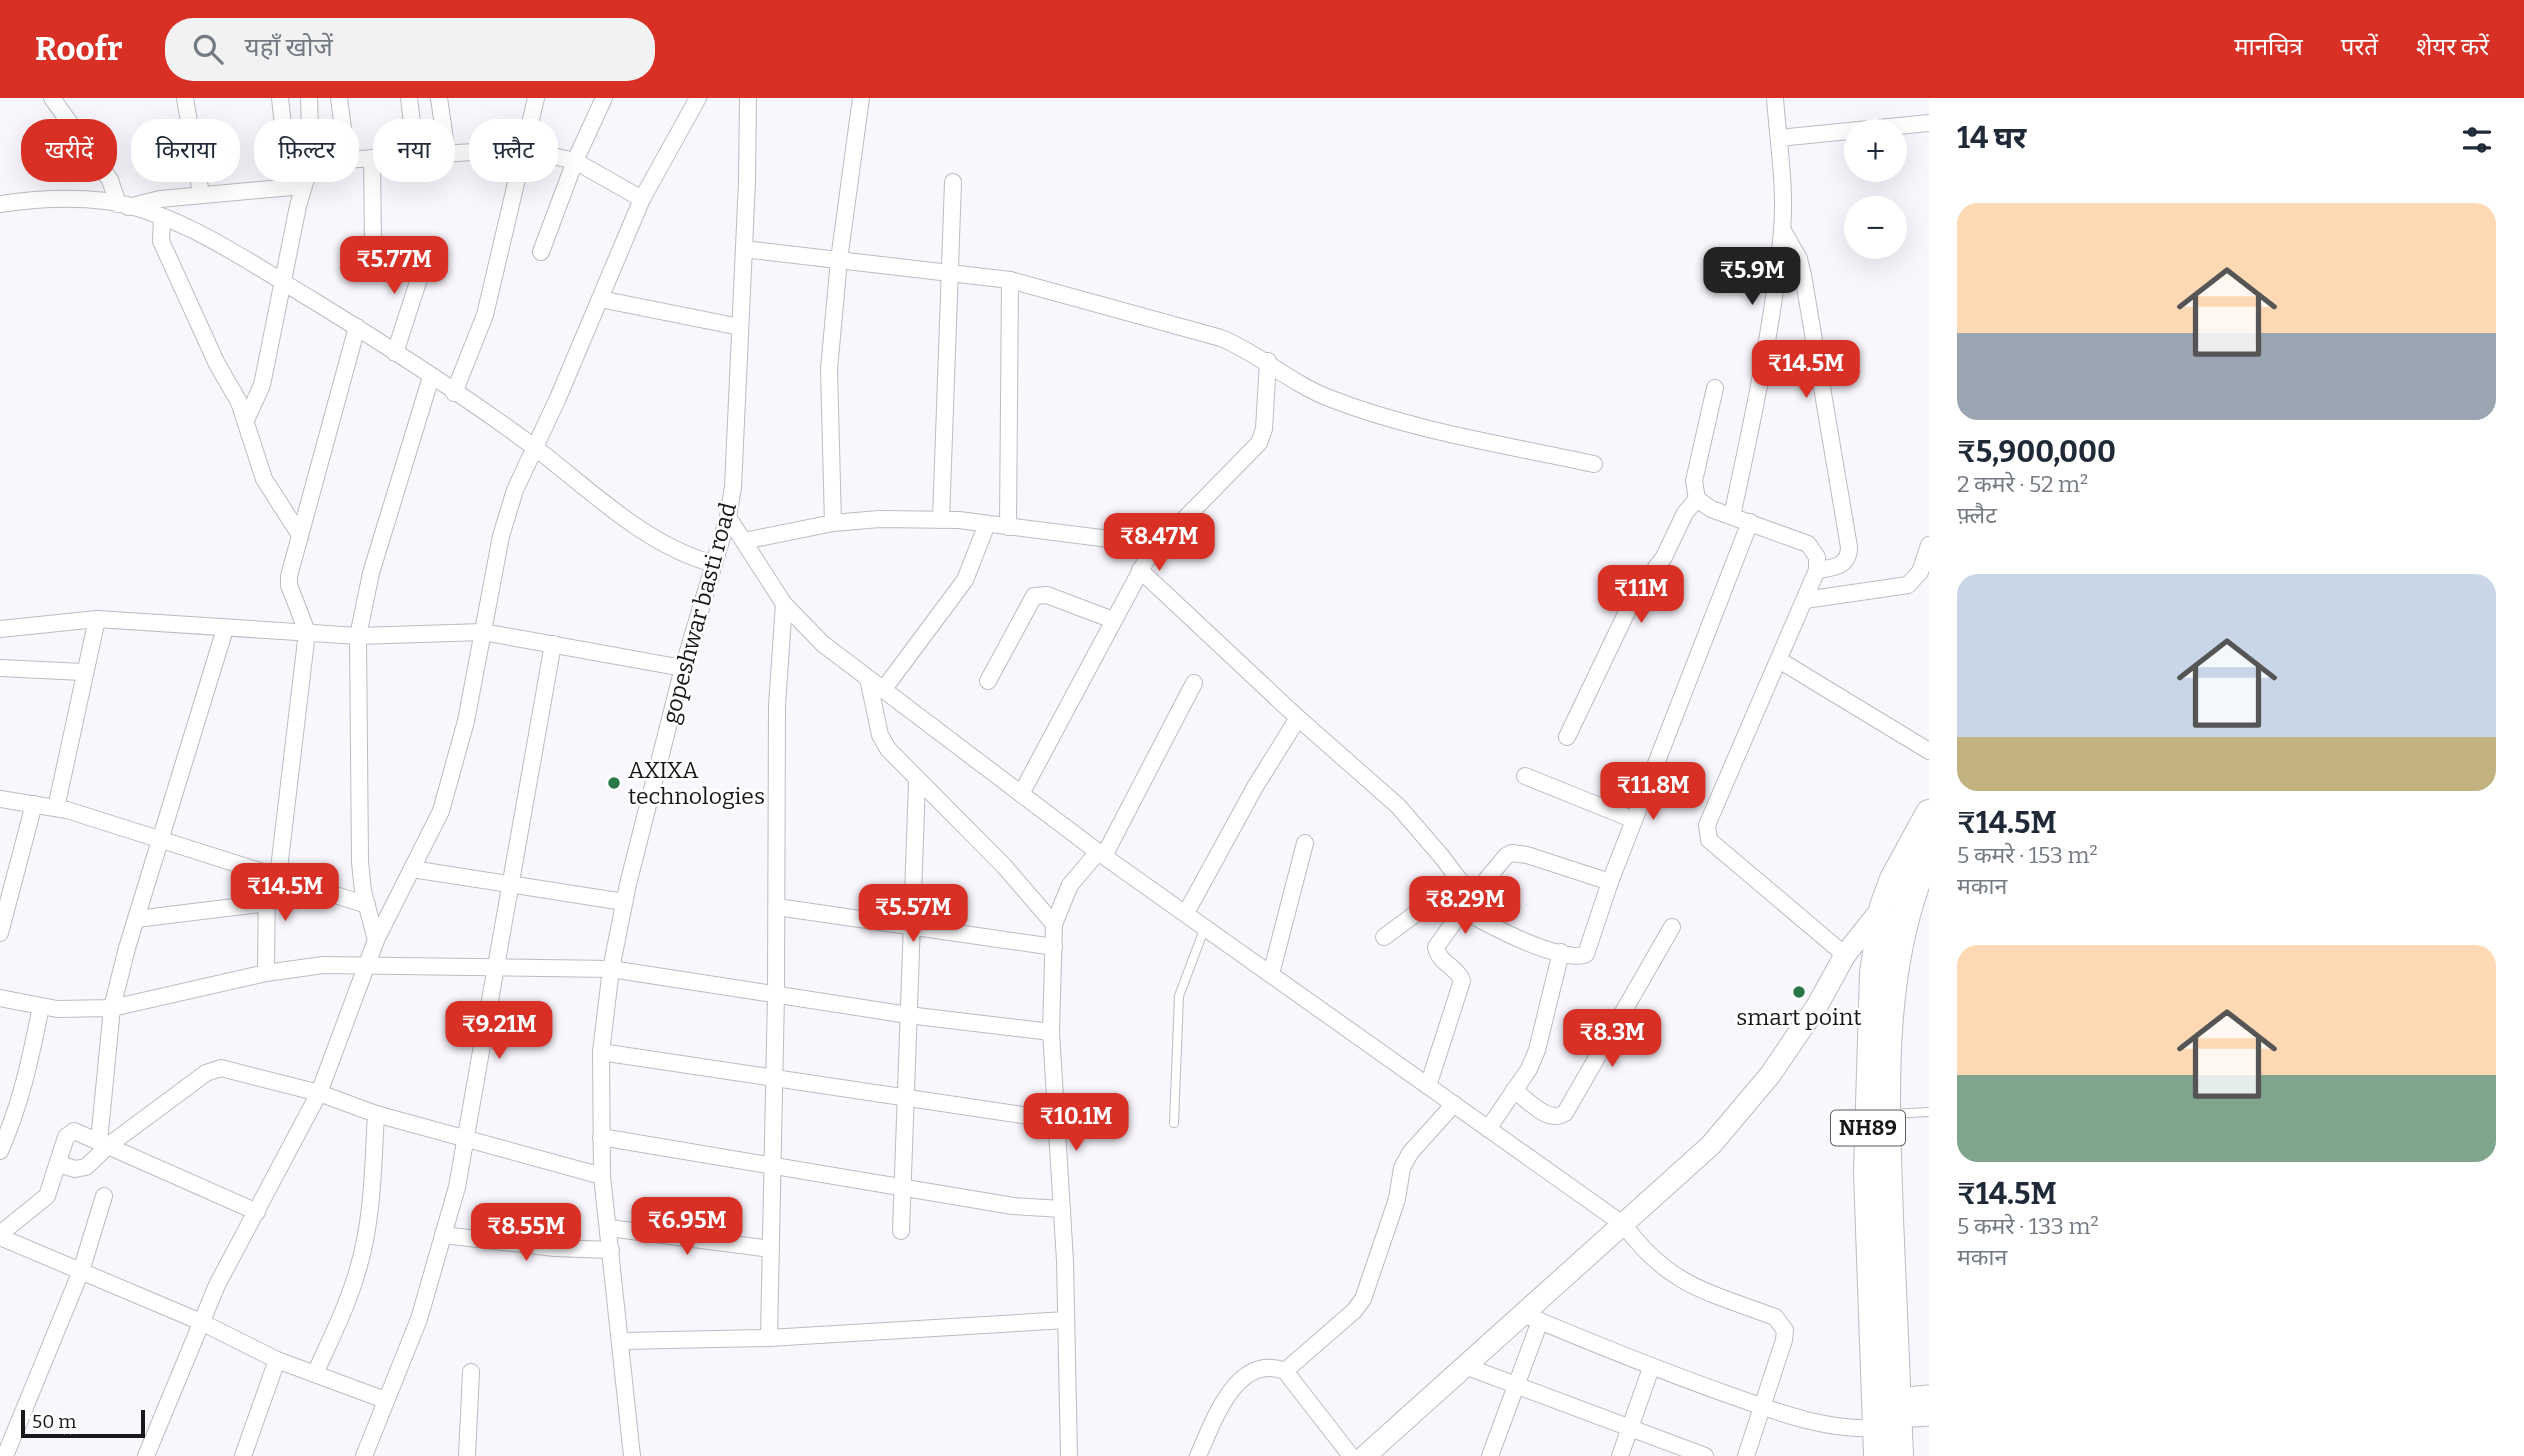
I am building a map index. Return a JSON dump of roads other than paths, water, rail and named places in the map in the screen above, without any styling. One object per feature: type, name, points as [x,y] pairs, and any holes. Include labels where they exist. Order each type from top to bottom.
[{"type":"main road","name":"NH89","points":[[1900,1456],[1884,1412],[1868,1101],[1873,972],[1884,906],[1905,853],[1929,813]]},
{"type":"main road","name":"NH89","points":[[1877,1456],[1884,1412],[1888,1114],[1893,992],[1904,918],[1913,888],[1929,852]]},
{"type":"street","points":[[52,98],[110,180],[123,205]]},
{"type":"street","points":[[185,98],[201,194]]},
{"type":"street","points":[[246,419],[262,385],[283,282],[297,186],[280,98]]},
{"type":"street","points":[[309,98],[310,119]]},
{"type":"street","points":[[339,98],[342,119]]},
{"type":"street","points":[[409,98],[412,119]]},
{"type":"street","points":[[439,98],[442,119]]},
{"type":"street","points":[[530,119],[536,98]]},
{"type":"street","points":[[541,252],[575,161],[604,98]]},
{"type":"street","points":[[146,1456],[201,1322],[319,1093],[376,940],[441,811],[454,771],[501,536],[515,489],[558,398],[642,199],[698,98]]},
{"type":"street","name":"gopeshwar basti road","points":[[632,1456],[622,1341],[602,1176],[601,1052],[611,969],[624,902],[683,668],[729,517],[733,487],[744,249],[748,98]]},
{"type":"street","points":[[833,523],[828,400],[839,260],[861,98]]},
{"type":"street","points":[[1731,516],[1748,437],[1782,229],[1779,138],[1774,98]]},
{"type":"street","points":[[1779,138],[1929,123]]},
{"type":"street","points":[[558,157],[575,161],[642,199]]},
{"type":"street","points":[[359,159],[372,158],[373,247]]},
{"type":"street","points":[[297,186],[299,182]]},
{"type":"street","points":[[454,393],[485,314],[515,182]]},
{"type":"street","points":[[941,520],[953,182]]},
{"type":"street","points":[[123,205],[201,194],[297,186]]},
{"type":"street","points":[[0,204],[86,200],[123,205],[210,239],[357,327],[533,446],[659,542],[684,556],[714,564]]},
{"type":"street","points":[[162,219],[161,242],[216,364],[246,419],[264,479],[298,532]]},
{"type":"street","points":[[1782,229],[1799,259],[1803,275],[1850,547],[1850,555],[1844,563],[1817,570]]},
{"type":"street","points":[[744,249],[1010,280],[1161,319],[1222,338],[1268,361],[1300,384],[1328,398],[1417,425],[1594,464]]},
{"type":"street","points":[[395,353],[428,250]]},
{"type":"street","points":[[1008,527],[1010,280]]},
{"type":"street","points":[[600,299],[740,327]]},
{"type":"street","points":[[266,973],[267,903],[307,632],[289,585],[298,532],[357,327]]},
{"type":"street","points":[[1021,794],[1144,563],[1259,443],[1264,429],[1268,361]]},
{"type":"street","points":[[376,940],[366,905],[360,862],[358,636],[371,573],[431,377]]},
{"type":"street","points":[[1715,388],[1694,481],[1697,499],[1711,509],[1808,544],[1817,557],[1817,570],[1707,825],[1707,833],[1709,840],[1845,955]]},
{"type":"street","points":[[1567,737],[1634,597],[1664,556],[1685,513],[1697,499]]},
{"type":"street","points":[[729,517],[784,604],[823,644],[883,690],[1101,854],[1624,1226],[1642,1250],[1670,1275],[1775,1317],[1781,1323],[1784,1339],[1746,1456]]},
{"type":"street","points":[[744,541],[833,523],[879,519],[987,524],[1122,541],[1298,718],[1398,806],[1460,881],[1467,903],[1499,931],[1575,957],[1586,954],[1610,882],[1750,522]]},
{"type":"street","points":[[883,690],[965,580],[987,524]]},
{"type":"street","points":[[1805,600],[1909,585],[1920,572],[1929,545]]},
{"type":"street","points":[[988,681],[1034,596],[1047,594],[1114,620]]},
{"type":"street","points":[[769,1338],[776,994],[777,705],[784,604]]},
{"type":"street","points":[[0,629],[97,620],[150,620],[226,629],[358,636],[483,632],[683,668]]},
{"type":"street","points":[[56,808],[83,672],[97,620]]},
{"type":"street","points":[[104,1143],[112,1007],[136,919],[226,629]]},
{"type":"street","points":[[364,1456],[419,1319],[467,1140],[495,965],[553,644]]},
{"type":"street","points":[[1779,660],[1929,751]]},
{"type":"street","points":[[0,668],[83,672]]},
{"type":"street","points":[[868,678],[880,735],[888,749],[917,782],[1004,866],[1054,924]]},
{"type":"street","points":[[1069,1456],[1062,1209],[1051,1032],[1054,924],[1070,885],[1101,854],[1194,683]]},
{"type":"street","points":[[1186,914],[1255,787],[1298,718]]},
{"type":"street","points":[[1525,776],[1634,820]]},
{"type":"street","points":[[901,1231],[917,782]]},
{"type":"street","points":[[0,799],[56,808],[366,905]]},
{"type":"street","points":[[0,933],[34,804]]},
{"type":"street","points":[[1271,974],[1305,844]]},
{"type":"street","points":[[1428,1086],[1462,981],[1460,974],[1441,960],[1436,947],[1467,903],[1512,853],[1527,855],[1610,882]]},
{"type":"street","points":[[412,869],[624,902]]},
{"type":"street","points":[[1384,937],[1460,881]]},
{"type":"street","points":[[1365,1456],[1465,1366],[1532,1317],[1711,1144],[1742,1110],[1817,1006],[1845,955],[1884,906],[1913,888]]},
{"type":"street","points":[[136,919],[267,903]]},
{"type":"street","points":[[776,907],[1054,947]]},
{"type":"street","points":[[1514,1090],[1550,1117],[1558,1118],[1565,1113],[1672,927]]},
{"type":"street","points":[[1488,1129],[1537,1050],[1561,952]]},
{"type":"street","points":[[0,998],[57,1009],[112,1007],[302,967],[495,965],[611,969],[908,1015],[1051,1032]]},
{"type":"street","points":[[0,1150],[17,1113],[41,1006]]},
{"type":"street","points":[[601,1052],[905,1096],[1055,1121]]},
{"type":"street","points":[[58,1164],[75,1169],[86,1167],[104,1143],[212,1070],[231,1070],[319,1093],[376,1114],[467,1140],[602,1176]]},
{"type":"street","points":[[1285,1371],[1354,1311],[1363,1299],[1397,1199],[1402,1168],[1410,1153],[1454,1104]]},
{"type":"street","points":[[315,1374],[361,1259],[371,1207],[376,1114]]},
{"type":"street","points":[[257,1212],[74,1130],[69,1132],[47,1196],[0,1237],[201,1322],[277,1360],[385,1400]]},
{"type":"street","points":[[601,1138],[903,1185],[1013,1206],[1062,1209]]},
{"type":"street","points":[[5,1456],[81,1271],[104,1196]]},
{"type":"street","points":[[608,1228],[771,1249]]},
{"type":"street","points":[[443,1235],[555,1248],[611,1250]]},
{"type":"street","points":[[1532,1317],[1651,1368],[1763,1407],[1828,1426],[1850,1430],[1884,1412],[1929,1396]]},
{"type":"street","points":[[1490,1456],[1516,1385],[1532,1317]]},
{"type":"street","points":[[622,1341],[769,1338],[1066,1320]]},
{"type":"street","points":[[243,1456],[277,1360]]},
{"type":"street","points":[[1465,1366],[1705,1456]]},
{"type":"street","points":[[1198,1456],[1223,1400],[1234,1387],[1255,1371],[1266,1367],[1285,1371],[1352,1456]]},
{"type":"street","points":[[1620,1456],[1651,1368]]},
{"type":"street","points":[[467,1456],[471,1372]]},
{"type":"street","points":[[1884,1412],[1929,1415]]},
{"type":"lane","points":[[1174,1123],[1178,996],[1205,927]]},
{"type":"lane","points":[[1888,1114],[1929,1112]]},
{"type":"place","name":"AXIXA technologies","points":[[614,783]]},
{"type":"place","name":"smart point","points":[[1799,992]]}]
